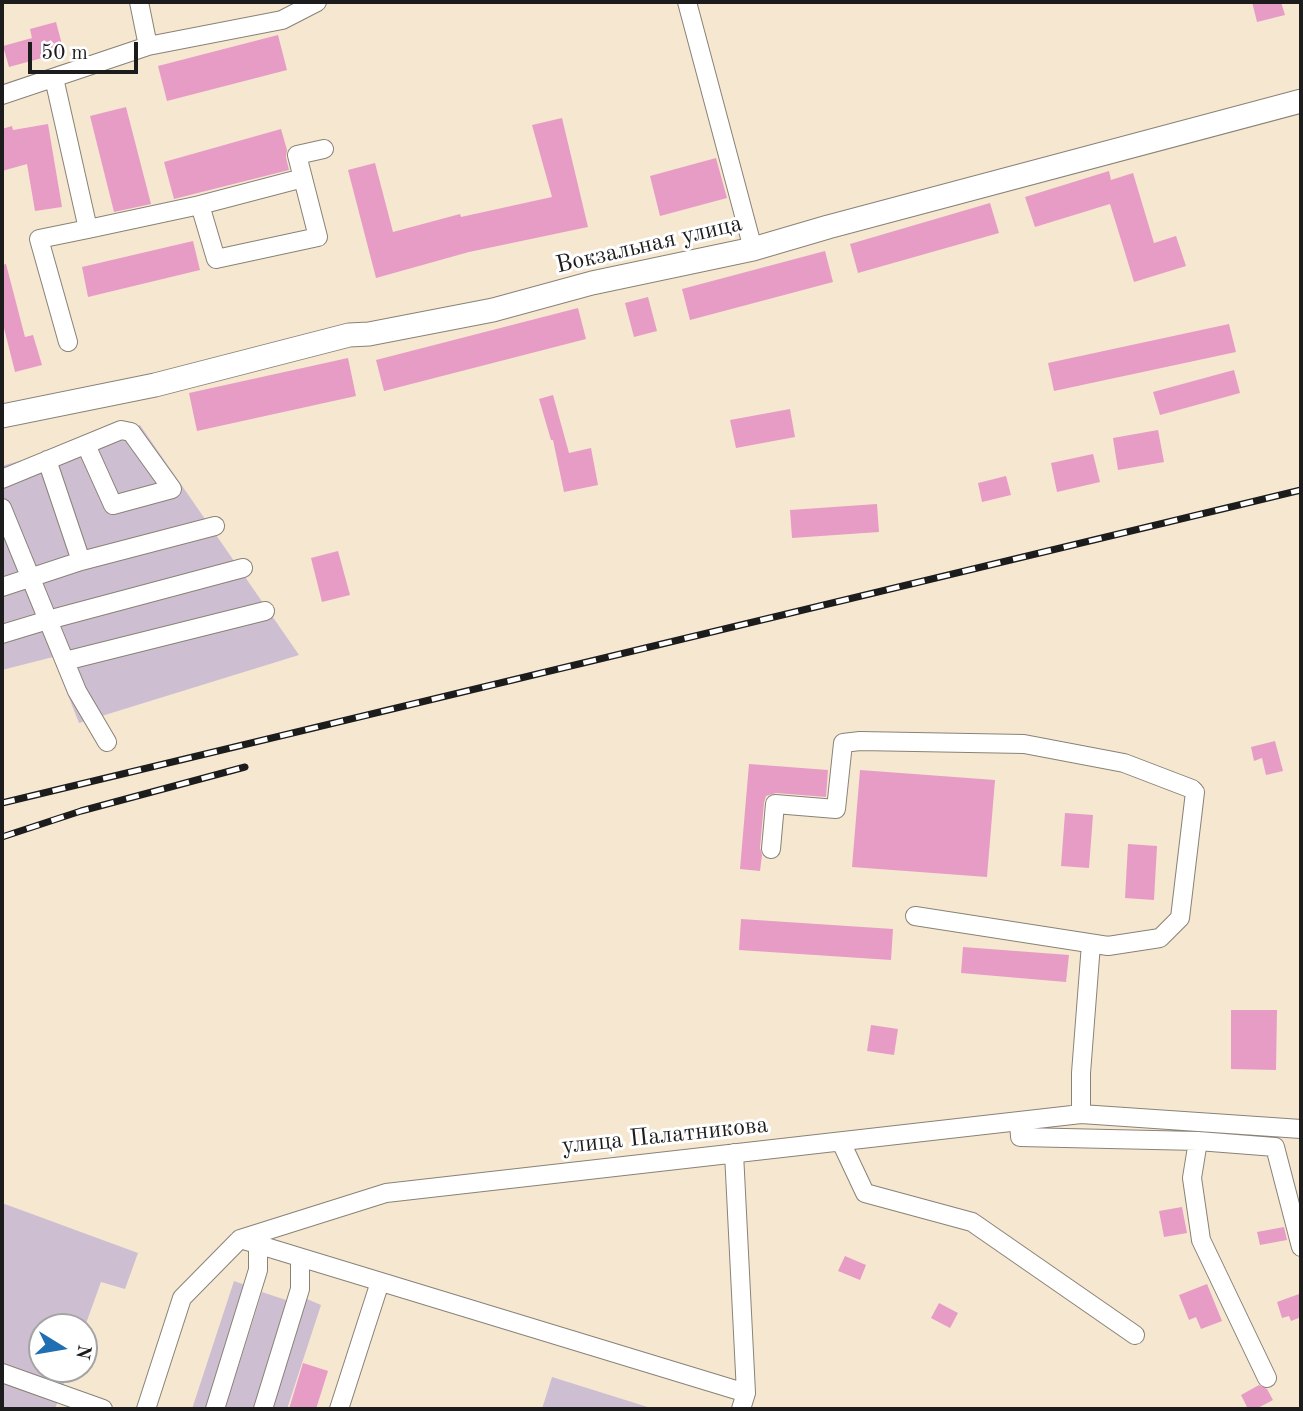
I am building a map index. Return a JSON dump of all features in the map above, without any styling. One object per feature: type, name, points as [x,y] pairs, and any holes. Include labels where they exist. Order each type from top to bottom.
[{"type":"main road","name":"Вокзальная улица","points":[[2,416],[155,385],[349,335],[369,334],[494,310],[592,283],[753,249],[1301,101]]},
{"type":"street","points":[[139,2],[148,46]]},
{"type":"street","points":[[2,95],[148,46],[282,20],[317,2]]},
{"type":"street","points":[[687,2],[753,249]]},
{"type":"street","points":[[54,78],[88,229]]},
{"type":"street","points":[[200,205],[216,259],[318,237],[297,155],[324,149]]},
{"type":"street","points":[[68,342],[39,239],[200,205],[303,178]]},
{"type":"street","points":[[2,479],[121,430],[131,432],[173,489],[113,505],[86,445]]},
{"type":"street","points":[[47,460],[81,561]]},
{"type":"street","points":[[2,508],[8,538],[31,578],[78,691],[107,742]]},
{"type":"street","points":[[2,587],[81,561],[215,526]]},
{"type":"street","points":[[2,634],[243,568]]},
{"type":"street","points":[[65,662],[265,611]]},
{"type":"street","points":[[771,849],[775,804],[836,808],[843,743],[1024,744],[1125,763],[1195,792],[1180,918],[1160,938],[1108,946],[915,916]]},
{"type":"street","points":[[1081,1114],[1081,1073],[1091,944]]},
{"type":"street","name":"улица Палатникова","points":[[146,1409],[183,1298],[240,1239],[386,1193],[1081,1114],[1301,1129]]},
{"type":"street","points":[[1019,1121],[1020,1137],[1198,1141],[1275,1147],[1301,1247]]},
{"type":"street","points":[[1198,1141],[1192,1178],[1201,1240],[1268,1378]]},
{"type":"street","points":[[841,1142],[865,1193],[972,1222],[1135,1335]]},
{"type":"street","points":[[240,1239],[744,1401],[734,1153]]},
{"type":"street","points":[[215,1409],[258,1270],[258,1245]]},
{"type":"street","points":[[263,1409],[300,1289],[300,1258]]},
{"type":"street","points":[[340,1409],[380,1282]]},
{"type":"street","points":[[2,1373],[103,1409]]},
{"type":"shaded area","points":[[140,425],[299,655],[79,723],[53,657],[2,670],[2,466]]},
{"type":"shaded area","points":[[2,1203],[138,1253],[125,1289],[101,1282],[90,1313],[28,1313],[28,1383],[64,1383],[55,1409],[2,1409]]},
{"type":"shaded area","points":[[234,1281],[248,1286],[207,1409],[192,1409]]},
{"type":"shaded area","points":[[262,1292],[289,1301],[254,1409],[225,1409]]},
{"type":"shaded area","points":[[307,1299],[321,1305],[287,1409],[271,1409]]},
{"type":"shaded area","points":[[552,1377],[654,1409],[542,1409]]},
{"type":"building","points":[[1252,2],[1281,2],[1285,15],[1257,22]]},
{"type":"building","points":[[56,22],[64,52],[9,67],[3,46],[32,38],[30,29]]},
{"type":"building","points":[[278,35],[287,70],[167,101],[158,66]]},
{"type":"building","points":[[126,107],[151,204],[114,212],[90,116]]},
{"type":"building","points":[[562,118],[588,227],[469,252],[376,278],[348,170],[375,163],[393,232],[460,214],[461,217],[552,197],[532,125]]},
{"type":"building","points":[[48,124],[62,207],[35,211],[27,164],[2,171],[2,129],[12,126],[13,130]]},
{"type":"building","points":[[281,129],[289,170],[174,199],[164,162]]},
{"type":"building","points":[[716,158],[727,198],[660,216],[650,176]]},
{"type":"building","points":[[1109,171],[1111,180],[1133,173],[1154,243],[1176,236],[1186,266],[1134,282],[1110,204],[1035,227],[1025,197]]},
{"type":"building","points":[[990,203],[999,233],[858,273],[850,244]]},
{"type":"building","points":[[193,241],[200,270],[88,297],[82,267]]},
{"type":"building","points":[[825,251],[833,282],[690,320],[682,289]]},
{"type":"building","points":[[6,264],[25,337],[33,335],[42,365],[15,372],[4,328],[2,329],[2,265]]},
{"type":"building","points":[[648,297],[657,331],[634,337],[625,303]]},
{"type":"building","points":[[578,308],[586,339],[384,391],[376,360]]},
{"type":"building","points":[[1229,324],[1236,352],[1054,391],[1048,363]]},
{"type":"building","points":[[348,358],[356,396],[197,431],[189,393]]},
{"type":"building","points":[[1234,370],[1240,393],[1160,415],[1153,392]]},
{"type":"building","points":[[553,395],[569,453],[591,448],[598,485],[564,492],[553,440],[539,399]]},
{"type":"building","points":[[790,409],[795,437],[736,448],[730,420]]},
{"type":"building","points":[[1158,430],[1164,462],[1118,470],[1113,438]]},
{"type":"building","points":[[1093,454],[1100,482],[1057,492],[1051,463]]},
{"type":"building","points":[[1006,476],[1011,495],[982,502],[978,483]]},
{"type":"building","points":[[877,504],[879,532],[792,538],[790,510]]},
{"type":"building","points":[[338,551],[350,595],[322,602],[311,558]]},
{"type":"building","points":[[1275,741],[1283,771],[1266,775],[1262,758],[1254,761],[1251,747]]},
{"type":"building","points":[[749,764],[828,770],[826,797],[776,793],[766,796],[760,871],[740,869]]},
{"type":"building","points":[[860,770],[995,780],[987,877],[852,867]]},
{"type":"building","points":[[1065,813],[1093,815],[1089,868],[1061,866]]},
{"type":"building","points":[[1128,844],[1157,846],[1154,900],[1125,898]]},
{"type":"building","points":[[741,919],[893,929],[891,960],[739,950]]},
{"type":"building","points":[[963,947],[1069,955],[1066,982],[961,973]]},
{"type":"building","points":[[1231,1010],[1277,1010],[1276,1070],[1231,1069]]},
{"type":"building","points":[[871,1025],[898,1029],[894,1055],[867,1051]]},
{"type":"building","points":[[1182,1207],[1187,1233],[1164,1237],[1159,1211]]},
{"type":"building","points":[[1284,1227],[1287,1240],[1260,1245],[1257,1232]]},
{"type":"building","points":[[845,1256],[866,1265],[860,1280],[838,1271]]},
{"type":"building","points":[[1207,1284],[1222,1321],[1201,1329],[1196,1317],[1189,1320],[1179,1295]]},
{"type":"building","points":[[1299,1294],[1301,1317],[1291,1321],[1289,1316],[1282,1318],[1277,1302]]},
{"type":"building","points":[[939,1303],[958,1313],[950,1328],[931,1318]]},
{"type":"building","points":[[303,1363],[328,1371],[316,1409],[289,1409]]},
{"type":"building","points":[[1259,1385],[1267,1389],[1273,1400],[1256,1409],[1248,1409],[1241,1395]]},
{"type":"railway","points":[[2,803],[1301,490]]},
{"type":"railway","points":[[2,837],[81,811],[245,767]]}]
